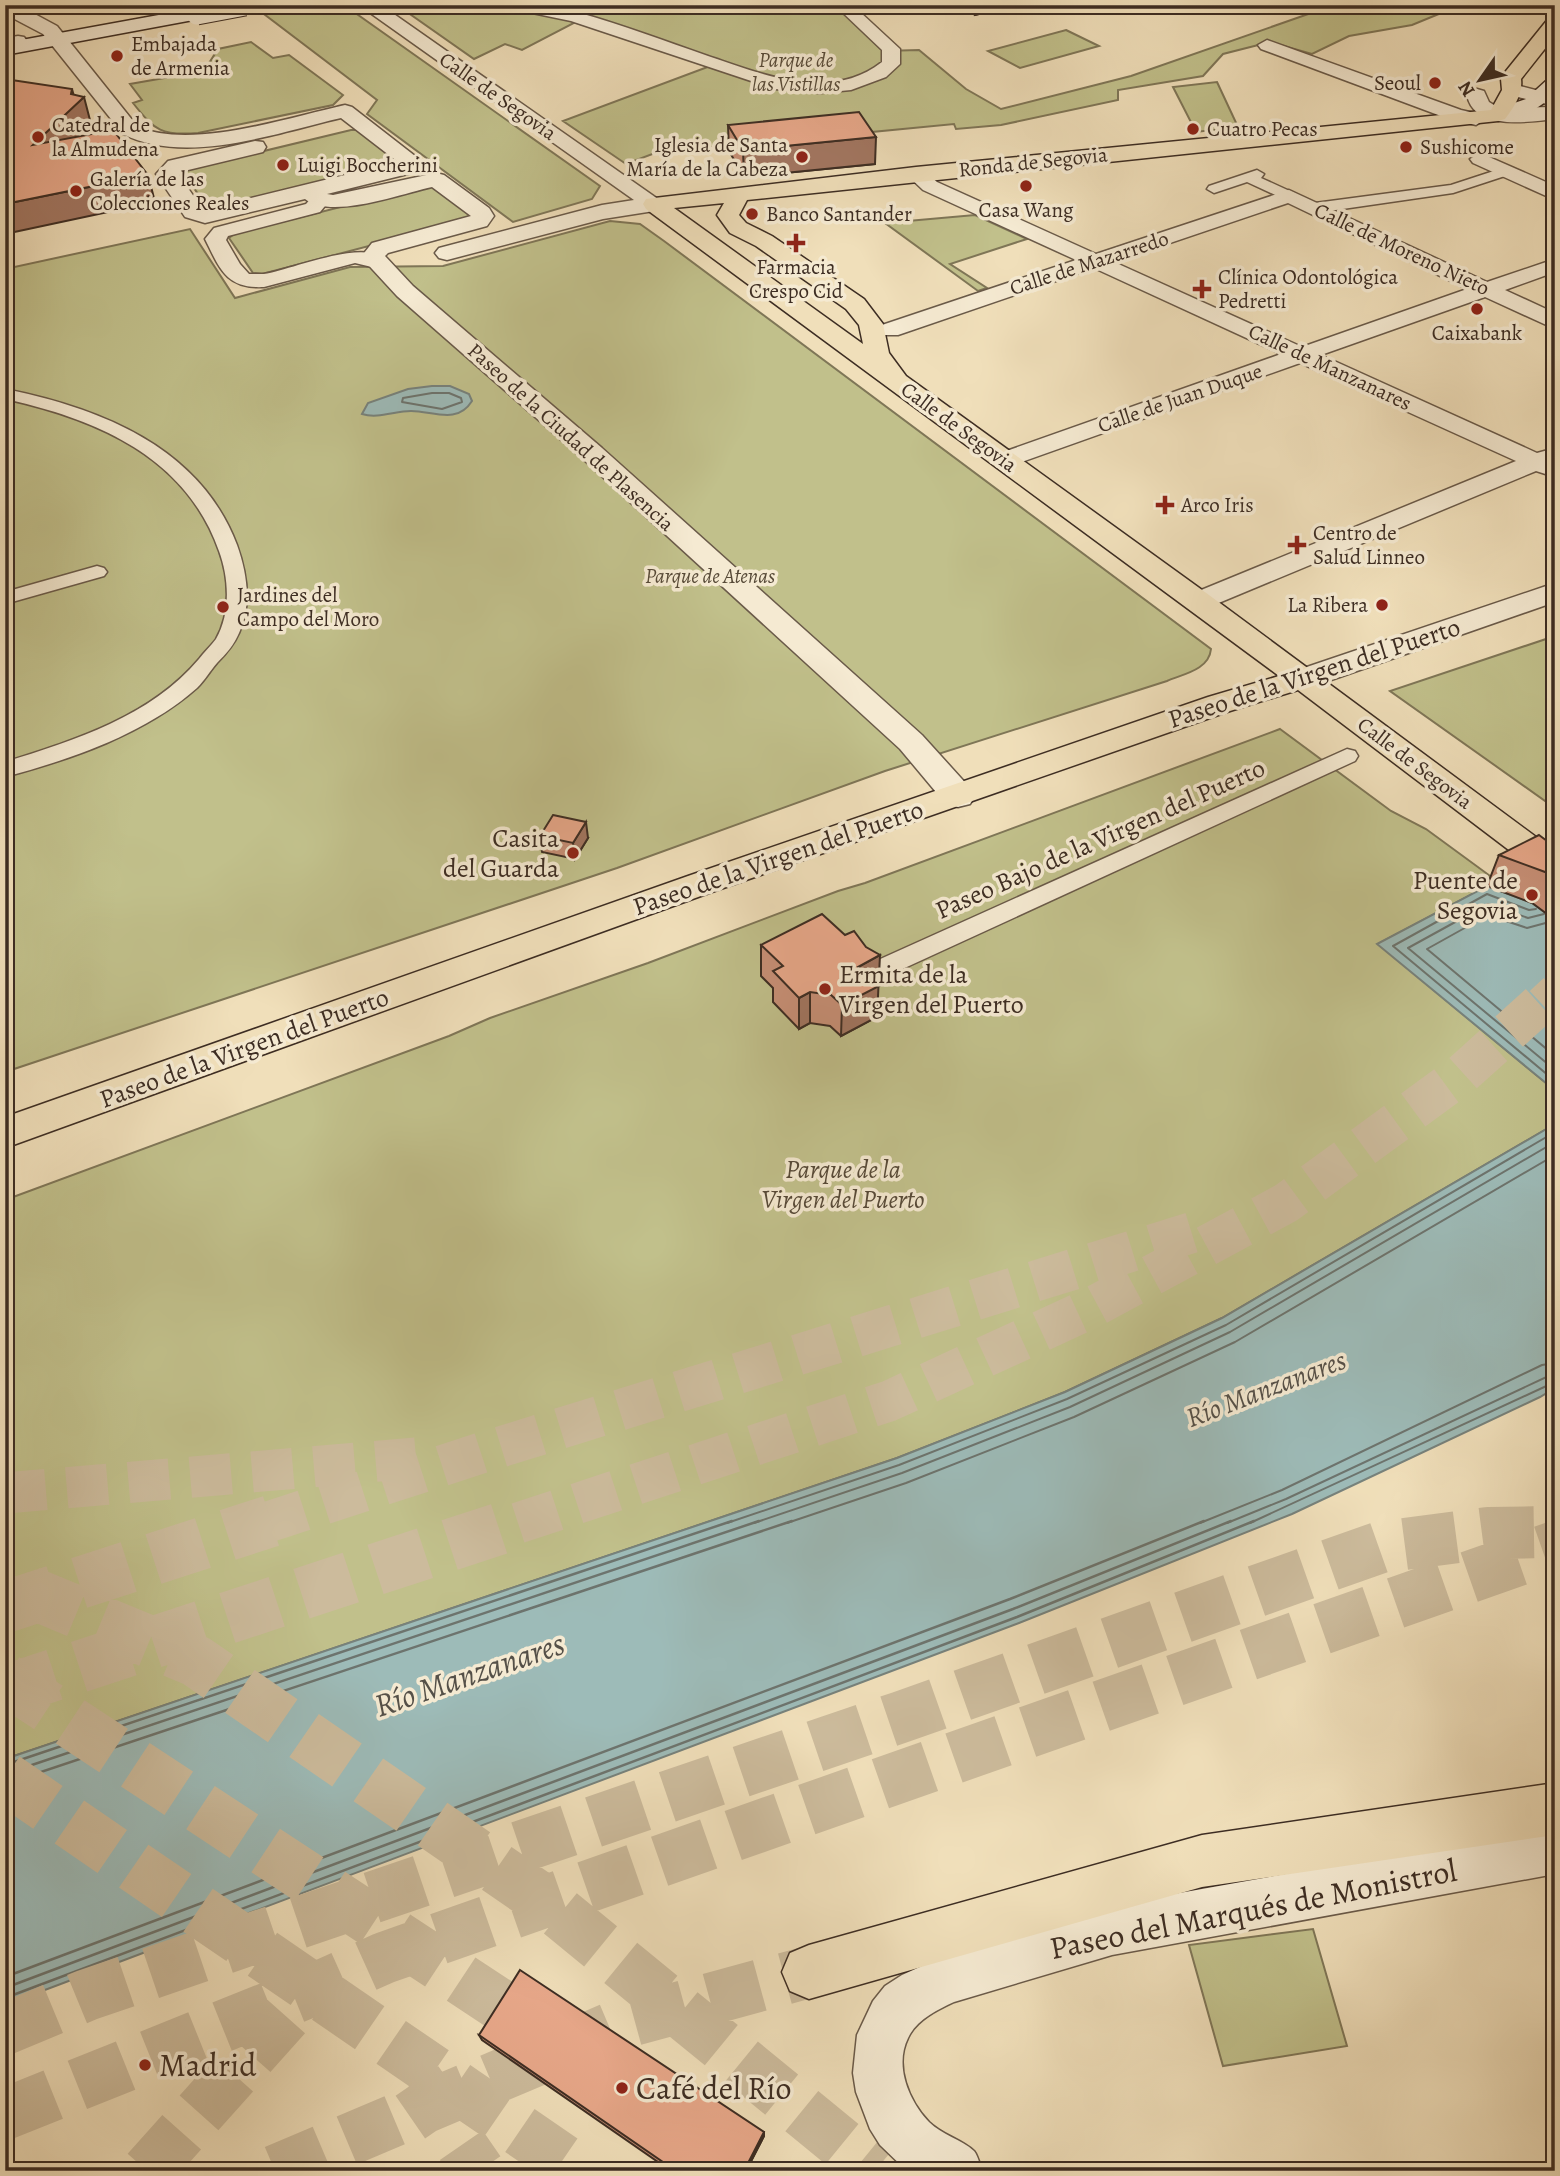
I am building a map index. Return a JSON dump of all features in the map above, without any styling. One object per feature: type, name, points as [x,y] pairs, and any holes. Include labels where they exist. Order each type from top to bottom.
[{"type":"main road","name":"Ronda de Segovia","points":[[1413,124],[1448,112],[1477,95],[1548,5]]},
{"type":"main road","points":[[1498,116],[1512,90],[1511,79],[1555,23]]},
{"type":"main road","name":"Ronda de Segovia","points":[[654,204],[916,174],[1498,116]]},
{"type":"main road","points":[[740,194],[728,215],[738,228],[764,241],[855,304],[871,324],[877,354],[901,385]]},
{"type":"main road","name":"Calle de Segovia","points":[[654,204],[1199,601],[1548,863]]},
{"type":"main road","name":"Paseo de la Virgen del Puerto","points":[[5,1133],[700,884],[1219,704],[1303,679]]},
{"type":"main road","points":[[808,1972],[1202,1861],[1555,1809]]},
{"type":"street","points":[[10,45],[245,5]]},
{"type":"street","name":"Calle de Segovia","points":[[368,5],[654,204]]},
{"type":"street","points":[[519,5],[575,18],[744,75],[791,87],[849,85],[883,73],[891,64],[893,56],[882,38],[854,16],[850,11],[853,5]]},
{"type":"street","points":[[5,6],[56,37],[130,130],[141,137],[180,143],[236,137],[345,111],[413,161],[404,168],[315,196],[212,215],[192,212],[167,174],[169,170],[255,147],[255,134]]},
{"type":"street","points":[[1267,45],[1448,112],[1476,119]]},
{"type":"street","points":[[1512,90],[1551,99]]},
{"type":"street","points":[[1477,95],[1481,108],[1498,116],[1551,99]]},
{"type":"street","points":[[1480,159],[1555,194]]},
{"type":"street","points":[[1315,208],[1454,189],[1506,171]]},
{"type":"street","name":"Calle de Manzanares","points":[[916,174],[930,186],[1303,355],[1549,462]]},
{"type":"street","name":"Calle de Moreno Nieto","points":[[1214,189],[1252,176],[1555,322]]},
{"type":"street","points":[[315,196],[341,201],[436,180],[482,216],[473,223],[380,248],[374,253],[399,264]]},
{"type":"street","points":[[315,196],[313,208],[221,232],[215,239],[239,277],[249,281],[265,281],[354,257],[399,264],[602,212],[654,204]]},
{"type":"street","name":"Calle de Mazarredo","points":[[890,330],[1289,196]]},
{"type":"street","name":"Paseo de la Ciudad de Plasencia","points":[[399,264],[593,454],[911,743],[958,796]]},
{"type":"street","name":"Calle de Juan Duque","points":[[1004,460],[1555,265]]},
{"type":"street","points":[[5,394],[49,401],[92,417],[165,457],[215,516],[229,544],[236,574],[236,607],[226,641],[188,685],[157,706],[88,741],[5,770]]},
{"type":"street","points":[[1199,601],[1549,462]]},
{"type":"street","points":[[5,598],[97,572]]},
{"type":"street","name":"Paseo de la Virgen del Puerto","points":[[1303,679],[1555,592]]},
{"type":"street","name":"Paseo Bajo de la Virgen del Puerto","points":[[876,971],[1347,756]]},
{"type":"street","name":"Paseo del Marqués de Monistrol","points":[[956,2171],[910,2141],[892,2117],[881,2087],[877,2061],[880,2040],[888,2023],[903,2003],[951,1978],[1112,1930],[1555,1850]]},
{"type":"green space","points":[[252,5],[344,5],[600,186],[592,199],[513,222],[367,114],[377,100]]},
{"type":"green space","name":"Parque de las Vistillas","points":[[397,5],[842,5],[844,13],[883,51],[919,50],[966,89],[1001,109],[1131,76],[1334,5],[1450,5],[1443,10],[1446,11],[1412,25],[1349,36],[1312,54],[1270,42],[1223,54],[1203,76],[1118,90],[1118,100],[1001,125],[956,129],[954,124],[655,153],[626,164],[563,121],[721,62],[587,16],[522,50],[505,44],[474,59]]},
{"type":"green space","points":[[1066,30],[1099,46],[1020,68],[988,51]]},
{"type":"green space","points":[[251,42],[273,58],[289,55],[343,95],[333,105],[186,134],[160,130],[147,120],[133,103],[142,100],[130,84],[204,71],[218,49]]},
{"type":"green space","points":[[1217,82],[1238,127],[1196,132],[1173,87]]},
{"type":"green space","points":[[357,130],[402,162],[208,209],[184,173],[185,170]]},
{"type":"green space","points":[[427,185],[434,186],[473,215],[472,219],[262,274],[253,273],[229,238],[234,234]]},
{"type":"green space","points":[[975,215],[1027,239],[950,264],[987,288],[978,291],[885,223]]},
{"type":"green space","name":"Parque de Atenas","points":[[610,221],[640,224],[664,241],[1211,649],[1206,662],[1167,681],[885,771],[617,868],[5,1072],[5,269],[190,229],[235,298],[350,267],[443,266]]},
{"type":"green space","points":[[1555,636],[1555,808],[1390,691]]},
{"type":"green space","name":"Parque de la Virgen del Puerto","points":[[1280,729],[1391,811],[1426,829],[1497,881],[1378,944],[1552,1088],[1555,1087],[1555,1124],[1222,1318],[1065,1392],[897,1458],[5,1759],[5,1200],[449,1036],[490,1018],[648,963]]},
{"type":"green space","points":[[1313,1929],[1347,2046],[1223,2066],[1189,1945]]},
{"type":"water","points":[[450,386],[469,394],[472,401],[459,413],[452,415],[411,411],[374,416],[362,414],[368,403],[408,389]]},
{"type":"water","points":[[1487,886],[1532,903],[1555,890],[1555,1087],[1552,1088],[1377,944]]},
{"type":"water","name":"Río Manzanares","points":[[1555,1124],[1555,1388],[1540,1397],[1292,1514],[1019,1623],[5,2005],[5,1759],[897,1458],[1065,1392],[1222,1318]]},
{"type":"building","points":[[5,79],[72,89],[71,94],[84,97],[33,145],[113,130],[148,175],[5,204]]},
{"type":"building","points":[[859,112],[876,137],[743,150],[728,125]]},
{"type":"building","points":[[553,815],[586,822],[573,843],[540,836]]},
{"type":"building","points":[[1539,835],[1555,847],[1555,879],[1545,872],[1499,855]]},
{"type":"building","points":[[822,914],[845,935],[854,931],[866,947],[880,955],[858,967],[879,986],[842,1005],[831,995],[810,992],[799,998],[773,971],[783,966],[761,945]]},
{"type":"building","name":"Café del Río","points":[[520,1970],[764,2132],[744,2171],[676,2171],[479,2035]]},
{"type":"tunnel","points":[[1541,1003],[1555,990]]},
{"type":"tunnel","points":[[518,1523],[889,1401],[1089,1309],[1286,1203],[1461,1075],[1543,1001]]},
{"type":"tunnel","points":[[265,1523],[481,1453],[1200,1230]]},
{"type":"tunnel","points":[[5,1493],[416,1458]]},
{"type":"tunnel","points":[[39,1596],[271,1521]]},
{"type":"tunnel","points":[[152,1643],[523,1521]]},
{"type":"tunnel","points":[[484,1859],[901,1717],[1381,1547],[1488,1533],[1555,1532]]},
{"type":"tunnel","points":[[545,1902],[1555,1547]]},
{"type":"tunnel","points":[[29,1592],[39,1596]]},
{"type":"tunnel","points":[[5,1607],[39,1596]]},
{"type":"tunnel","points":[[39,1596],[152,1643]]},
{"type":"tunnel","points":[[17,1687],[152,1643]]},
{"type":"tunnel","points":[[152,1643],[196,1661],[484,1859]]},
{"type":"tunnel","points":[[5,1679],[17,1687]]},
{"type":"tunnel","points":[[5,1691],[17,1687]]},
{"type":"tunnel","points":[[17,1687],[349,1905]]},
{"type":"tunnel","points":[[5,1778],[244,1941]]},
{"type":"tunnel","points":[[349,1905],[484,1859]]},
{"type":"tunnel","points":[[484,1859],[545,1902]]},
{"type":"tunnel","points":[[413,1948],[545,1902]]},
{"type":"tunnel","points":[[545,1902],[676,2008]]},
{"type":"tunnel","points":[[244,1941],[349,1905]]},
{"type":"tunnel","points":[[349,1905],[413,1948]]},
{"type":"tunnel","points":[[5,2029],[87,1995],[244,1941]]},
{"type":"tunnel","points":[[244,1941],[314,1989]]},
{"type":"tunnel","points":[[314,1989],[413,1948]]},
{"type":"tunnel","points":[[413,1948],[543,2033]]},
{"type":"tunnel","points":[[676,2008],[809,1972]]},
{"type":"tunnel","points":[[5,2114],[314,1989]]},
{"type":"tunnel","points":[[314,1989],[463,2091]]},
{"type":"tunnel","points":[[147,2171],[300,2000]]},
{"type":"tunnel","points":[[463,2091],[626,2022],[676,2008]]},
{"type":"tunnel","points":[[676,2008],[875,2171]]},
{"type":"tunnel","points":[[417,2081],[433,2104]]},
{"type":"tunnel","points":[[433,2104],[463,2091]]},
{"type":"tunnel","points":[[463,2091],[579,2171]]},
{"type":"tunnel","points":[[275,2171],[433,2104]]},
{"type":"tunnel","points":[[433,2104],[479,2171]]},
{"type":"place","name":"Embajada de Armenia","points":[[117,56]]},
{"type":"place","name":"Seoul","points":[[1435,83]]},
{"type":"place","name":"Cuatro Pecas","points":[[1193,129]]},
{"type":"place","name":"Catedral de la Almudena","points":[[38,137]]},
{"type":"place","name":"Sushicome","points":[[1406,147]]},
{"type":"place","name":"Iglesia de Santa María de la Cabeza","points":[[802,157]]},
{"type":"place","name":"Luigi Boccherini","points":[[283,165]]},
{"type":"place","name":"Casa Wang","points":[[1026,186]]},
{"type":"place","name":"Galería de las Colecciones Reales","points":[[76,191]]},
{"type":"place","name":"Banco Santander","points":[[752,214]]},
{"type":"place","name":"Farmacia Crespo Cid","points":[[796,243]]},
{"type":"place","name":"Clínica Odontológica Pedretti","points":[[1202,289]]},
{"type":"place","name":"Caixabank","points":[[1477,309]]},
{"type":"place","name":"Arco Iris","points":[[1165,505]]},
{"type":"place","name":"Centro de Salud Linneo","points":[[1297,545]]},
{"type":"place","name":"La Ribera","points":[[1382,605]]},
{"type":"place","name":"Jardines del Campo del Moro","points":[[223,607]]},
{"type":"place","name":"Casita del Guarda","points":[[573,853]]},
{"type":"place","name":"Puente de Segovia","points":[[1532,895]]},
{"type":"place","name":"Ermita de la Virgen del Puerto","points":[[825,989]]},
{"type":"place","name":"Madrid","points":[[145,2065]]},
{"type":"place","name":"Café del Río","points":[[622,2088]]}]
